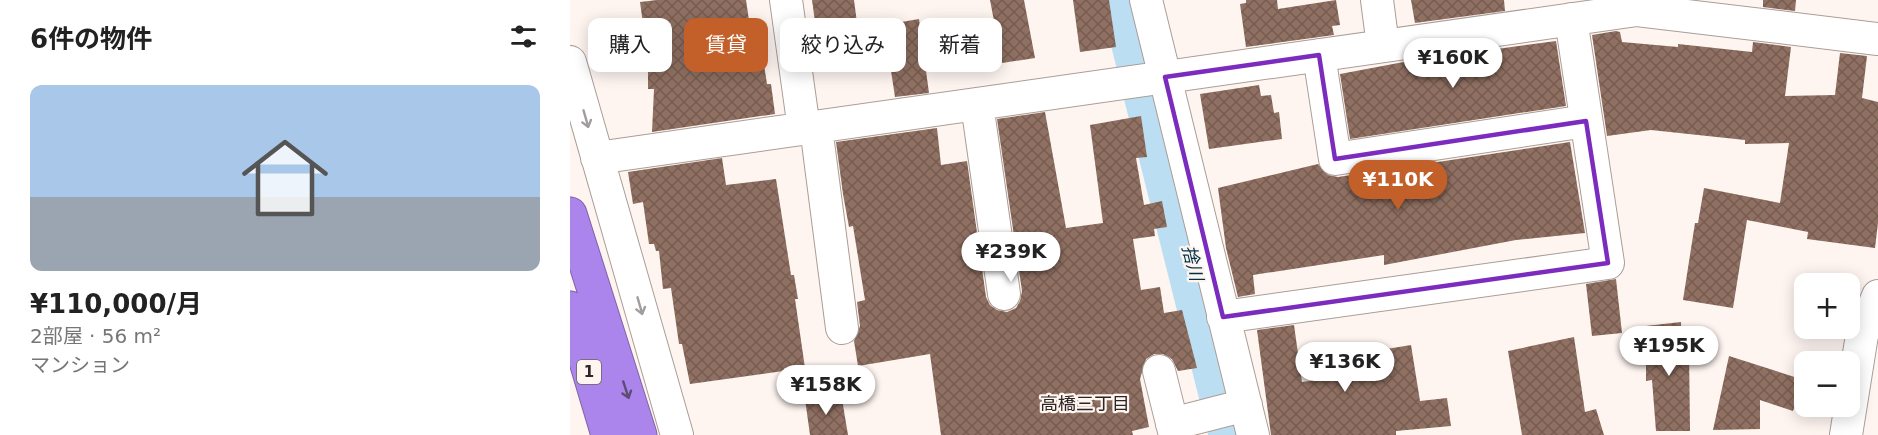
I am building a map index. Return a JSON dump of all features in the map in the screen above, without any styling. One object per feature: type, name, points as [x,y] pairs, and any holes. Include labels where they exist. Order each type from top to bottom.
[{"type":"highway","points":[[570,214],[640,435]]},
{"type":"highway","name":"1","points":[[570,308],[608,435]]},
{"type":"street","points":[[786,0],[810,128],[842,328]]},
{"type":"street","points":[[1146,0],[1222,317],[1253,435]]},
{"type":"street","points":[[1377,0],[1383,46]]},
{"type":"street","points":[[597,158],[1637,10],[1878,39]]},
{"type":"street","points":[[1222,317],[1608,262],[1571,19]]},
{"type":"street","points":[[1319,55],[1335,159],[1586,121]]},
{"type":"street","points":[[570,63],[677,435]]},
{"type":"street","points":[[977,104],[1004,294]]},
{"type":"street","points":[[1846,435],[1862,335],[1878,296]]},
{"type":"street","points":[[1160,371],[1174,430],[1246,405]]},
{"type":"highlighted area","points":[[1319,55],[1335,159],[1586,121],[1608,263],[1223,317],[1165,77]]},
{"type":"building","points":[[746,0],[749,18],[684,18],[684,72],[765,72],[767,84],[771,84],[775,114],[652,132],[654,89],[648,89],[648,72],[672,72],[672,18],[642,18],[640,2]]},
{"type":"building","points":[[812,0],[854,0],[856,18],[814,18]]},
{"type":"building","points":[[990,0],[1024,0],[1035,58],[1002,63],[1002,18],[993,18]]},
{"type":"building","points":[[1073,0],[1109,0],[1116,47],[1080,52]]},
{"type":"building","points":[[1246,0],[1277,0],[1278,9],[1336,0],[1340,25],[1332,26],[1334,35],[1246,47],[1240,4],[1246,3]]},
{"type":"building","points":[[1411,0],[1504,0],[1505,11],[1415,23]]},
{"type":"building","points":[[1763,0],[1796,0],[1795,11],[1763,7]]},
{"type":"building","points":[[918,19],[918,72],[926,72],[929,93],[895,97],[891,72],[906,72],[906,21]]},
{"type":"building","points":[[1620,32],[1622,42],[1678,47],[1678,44],[1752,52],[1753,42],[1791,47],[1785,96],[1835,95],[1840,53],[1867,56],[1862,98],[1878,102],[1878,223],[1875,248],[1807,239],[1808,232],[1747,220],[1733,308],[1683,300],[1695,223],[1698,223],[1704,188],[1780,203],[1789,143],[1745,144],[1745,140],[1651,130],[1607,136],[1592,35]]},
{"type":"building","points":[[1556,41],[1566,106],[1350,139],[1340,74],[1409,61]]},
{"type":"building","points":[[1259,85],[1261,96],[1271,95],[1274,113],[1279,112],[1282,139],[1209,149],[1200,94]]},
{"type":"building","points":[[1045,112],[1066,228],[1103,223],[1090,125],[1141,116],[1147,157],[1136,158],[1144,205],[1162,201],[1167,227],[1154,229],[1155,236],[1133,239],[1141,290],[1160,287],[1164,313],[1182,310],[1197,368],[1178,371],[1172,359],[1163,354],[1154,354],[1146,359],[1140,379],[1149,427],[1132,431],[1133,435],[941,435],[930,354],[858,366],[854,341],[860,326],[857,302],[865,300],[853,226],[849,227],[836,142],[937,128],[941,165],[967,161],[986,297],[990,305],[997,310],[1007,312],[1016,308],[1022,291],[997,119]]},
{"type":"building","points":[[1570,142],[1585,233],[1516,240],[1384,265],[1384,255],[1253,275],[1255,294],[1238,297],[1226,248],[1218,188],[1318,164],[1328,175],[1338,177]]},
{"type":"building","points":[[722,158],[726,185],[776,179],[791,275],[794,275],[798,299],[795,299],[805,368],[690,384],[682,344],[679,344],[671,288],[663,289],[659,251],[656,251],[654,244],[649,244],[643,202],[633,204],[628,172]]},
{"type":"building","points":[[1616,279],[1622,333],[1592,336],[1586,284]]},
{"type":"building","points":[[1681,322],[1682,351],[1689,350],[1690,431],[1656,431],[1652,380],[1646,381],[1646,326]]},
{"type":"building","points":[[1294,325],[1302,382],[1358,375],[1356,354],[1411,345],[1420,401],[1447,398],[1451,426],[1396,431],[1396,435],[1271,435],[1257,330]]},
{"type":"building","points":[[1574,337],[1585,412],[1596,409],[1604,435],[1522,435],[1508,351]]},
{"type":"building","points":[[1729,356],[1794,377],[1793,411],[1760,400],[1760,429],[1713,430]]},
{"type":"building","points":[[841,393],[848,435],[810,435],[805,399]]},
{"type":"waterway","name":"捨川","points":[[1127,0],[1143,62]]},
{"type":"waterway","name":"捨川","points":[[1150,92],[1236,435]]},
{"type":"district","name":"高橋三丁目","points":[[1085,403]]}]
